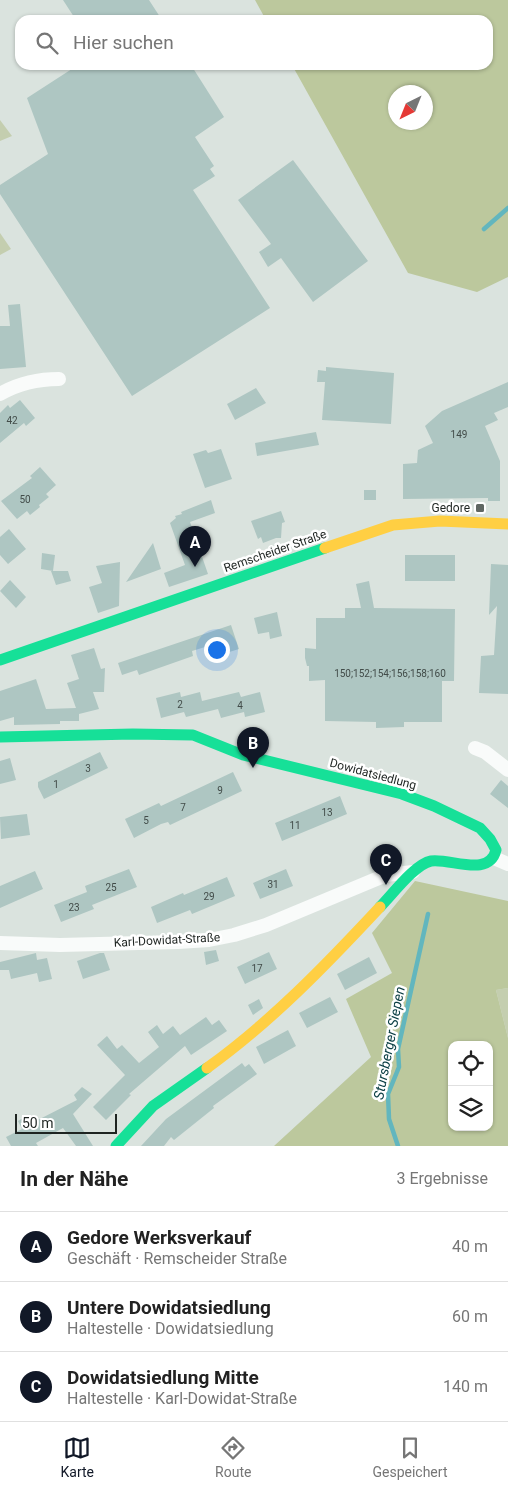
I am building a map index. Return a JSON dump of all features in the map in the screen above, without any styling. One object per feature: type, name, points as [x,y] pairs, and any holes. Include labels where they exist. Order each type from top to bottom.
[{"type":"street","points":[[0,394],[27,382],[59,379]]},
{"type":"street","name":"Remscheider Straße","points":[[0,660],[393,526],[440,521],[508,524]]},
{"type":"street","name":"Dowidatsiedlung","points":[[0,737],[133,734],[192,735],[243,755],[402,794],[434,806],[480,828],[490,839],[496,850],[494,858]]},
{"type":"street","points":[[475,748],[486,752],[508,770]]},
{"type":"street","points":[[116,1146],[153,1106],[215,1062],[265,1023],[360,929],[421,864],[430,860],[480,865],[489,863],[494,858],[508,864]]},
{"type":"street","name":"Karl-Dowidat-Straße","points":[[0,943],[161,942],[210,940],[234,936],[266,925],[386,875],[413,872]]},
{"type":"green space","points":[[255,0],[508,0],[508,277],[477,292],[408,273],[295,70],[493,70],[493,15],[263,15]]},
{"type":"green space","points":[[0,120],[12,136],[0,141]]},
{"type":"green space","points":[[0,233],[11,249],[0,255]]},
{"type":"green space","points":[[415,881],[508,901],[508,988],[496,990],[508,1038],[508,1146],[274,1146],[371,1057],[346,999],[392,973],[372,933]]},
{"type":"green space","points":[[508,988],[508,1038],[496,990]]},
{"type":"building","points":[[63,0],[149,0],[159,15],[73,15]]},
{"type":"building","points":[[70,70],[194,70],[224,117],[195,137],[214,166],[210,169],[215,176],[193,190],[270,308],[132,396],[0,194],[0,185],[48,154],[27,98]]},
{"type":"building","points":[[293,160],[368,261],[313,302],[281,258],[268,267],[259,252],[271,244],[238,200]]},
{"type":"building","points":[[20,304],[26,367],[0,369],[0,326],[10,326],[8,305]]},
{"type":"building","points":[[326,367],[394,373],[391,424],[322,420],[325,382],[317,382],[318,370],[326,371]]},
{"type":"building","points":[[508,382],[508,407],[494,413],[498,420],[485,426],[500,461],[500,501],[488,501],[488,498],[403,499],[403,464],[417,463],[418,450],[433,443],[425,426],[442,411]]},
{"type":"building","points":[[256,388],[266,403],[235,420],[227,404]]},
{"type":"building","points":[[20,400],[35,418],[26,426],[24,423],[0,443],[0,413],[8,405],[10,408]]},
{"type":"building","points":[[316,432],[319,445],[257,456],[255,443]]},
{"type":"building","points":[[221,449],[232,479],[205,488],[193,454],[206,450],[208,453]]},
{"type":"building","points":[[40,467],[56,485],[46,494],[49,497],[39,505],[40,507],[30,515],[27,511],[17,519],[1,501],[32,478],[30,476]]},
{"type":"building","points":[[364,490],[376,490],[376,500],[364,500]]},
{"type":"building","points":[[211,500],[215,513],[190,522],[208,574],[169,587],[164,573],[185,565],[170,523],[176,518],[175,516],[182,514],[181,512]]},
{"type":"building","points":[[281,511],[285,522],[282,523],[281,538],[263,543],[261,537],[258,539],[251,521]]},
{"type":"building","points":[[9,529],[26,549],[8,564],[0,555],[0,537]]},
{"type":"building","points":[[153,543],[161,569],[126,582]]},
{"type":"building","points":[[42,553],[55,555],[53,571],[41,569]]},
{"type":"building","points":[[405,555],[455,555],[455,581],[405,581]]},
{"type":"building","points":[[120,562],[119,606],[98,613],[89,587],[102,583],[96,566]]},
{"type":"building","points":[[491,564],[508,565],[508,694],[479,693],[481,656],[494,655],[497,606],[489,615]]},
{"type":"building","points":[[51,571],[68,571],[71,581],[56,585]]},
{"type":"building","points":[[10,580],[26,597],[16,608],[0,591]]},
{"type":"building","points":[[369,581],[374,608],[455,609],[454,681],[442,681],[442,722],[404,722],[404,727],[376,728],[376,722],[325,721],[325,680],[309,681],[309,666],[307,666],[305,658],[305,648],[316,649],[316,618],[345,618],[345,608],[361,608],[356,584]]},
{"type":"building","points":[[277,612],[282,636],[270,639],[269,632],[258,634],[254,618]]},
{"type":"building","points":[[231,625],[239,649],[226,653],[224,646],[216,648],[215,644],[192,651],[193,656],[139,675],[137,670],[122,675],[118,663]]},
{"type":"building","points":[[94,648],[101,669],[105,668],[104,692],[93,692],[99,709],[79,714],[79,721],[60,721],[60,724],[14,725],[14,717],[0,721],[0,691],[36,679],[46,709],[76,708],[67,683],[79,679],[71,655]]},
{"type":"building","points":[[180,692],[181,697],[200,692],[202,701],[239,692],[241,697],[260,692],[265,712],[245,717],[244,712],[221,718],[218,709],[186,717],[184,712],[161,718],[156,698]]},
{"type":"building","points":[[100,752],[108,768],[44,799],[38,787],[38,782]]},
{"type":"building","points":[[10,758],[16,780],[0,784],[0,761]]},
{"type":"building","points":[[233,772],[242,791],[170,825],[168,822],[161,824],[134,838],[125,819],[159,803],[161,806]]},
{"type":"building","points":[[501,780],[508,786],[508,808],[490,794]]},
{"type":"building","points":[[340,796],[347,814],[282,841],[275,823]]},
{"type":"building","points":[[27,814],[30,835],[1,839],[0,817]]},
{"type":"building","points":[[129,869],[137,887],[92,905],[94,909],[61,922],[54,905],[87,892],[85,886]]},
{"type":"building","points":[[286,869],[293,886],[260,899],[253,883]]},
{"type":"building","points":[[35,871],[43,889],[0,908],[0,886]]},
{"type":"building","points":[[227,877],[235,896],[192,914],[190,910],[157,923],[151,907]]},
{"type":"building","points":[[216,950],[219,961],[206,965],[204,952]]},
{"type":"building","points":[[269,952],[277,969],[245,984],[237,967]]},
{"type":"building","points":[[36,953],[37,960],[47,958],[52,979],[39,982],[37,973],[11,979],[9,970],[0,970],[0,962]]},
{"type":"building","points":[[104,953],[110,970],[83,979],[77,961]]},
{"type":"building","points":[[369,957],[377,973],[345,990],[337,974]]},
{"type":"building","points":[[330,997],[338,1012],[307,1028],[299,1013]]},
{"type":"building","points":[[259,999],[263,1008],[253,1015],[248,1005]]},
{"type":"building","points":[[206,1017],[212,1025],[219,1020],[227,1031],[191,1055],[185,1046],[129,1094],[131,1095],[106,1120],[93,1107],[125,1075],[97,1045],[107,1036],[117,1049],[122,1045],[139,1063],[159,1047],[148,1032],[157,1025],[163,1034],[173,1026],[180,1035]]},
{"type":"building","points":[[288,1030],[296,1046],[264,1064],[256,1047]]},
{"type":"building","points":[[242,1063],[245,1067],[249,1064],[257,1074],[213,1106],[214,1108],[174,1140],[171,1137],[164,1146],[141,1146],[166,1119]]},
{"type":"building","points":[[82,1087],[92,1094],[73,1114],[93,1146],[76,1146],[63,1128],[36,1143],[38,1146],[11,1146],[6,1137],[22,1129],[18,1121],[28,1115],[32,1123],[77,1100],[74,1095]]},
{"type":"waterway","points":[[484,229],[508,208]]},
{"type":"waterway","name":"Stursberger Siepen","points":[[398,1146],[389,1119],[388,1094],[399,1067],[398,1049],[428,914]]},
{"type":"traffic: fast","points":[[0,660],[325,548]]},
{"type":"traffic: fast","points":[[0,737],[133,734],[193,735],[243,755],[402,794],[434,806],[480,828],[490,839],[496,850],[492,858],[486,863],[478,865],[439,861],[425,863],[411,874],[380,907]]},
{"type":"traffic: fast","points":[[116,1146],[153,1106],[207,1068]]},
{"type":"traffic: slow","points":[[325,548],[393,525],[440,521],[508,524]]},
{"type":"traffic: slow","points":[[207,1068],[276,1012],[380,907]]},
{"type":"place","name":"Gedore","points":[[480,508]]},
{"type":"place","name":"Gedore Werksverkauf","points":[[195,567]]},
{"type":"place","name":"Untere Dowidatsiedlung","points":[[253,768]]},
{"type":"place","name":"Dowidatsiedlung Mitte","points":[[386,885]]}]
